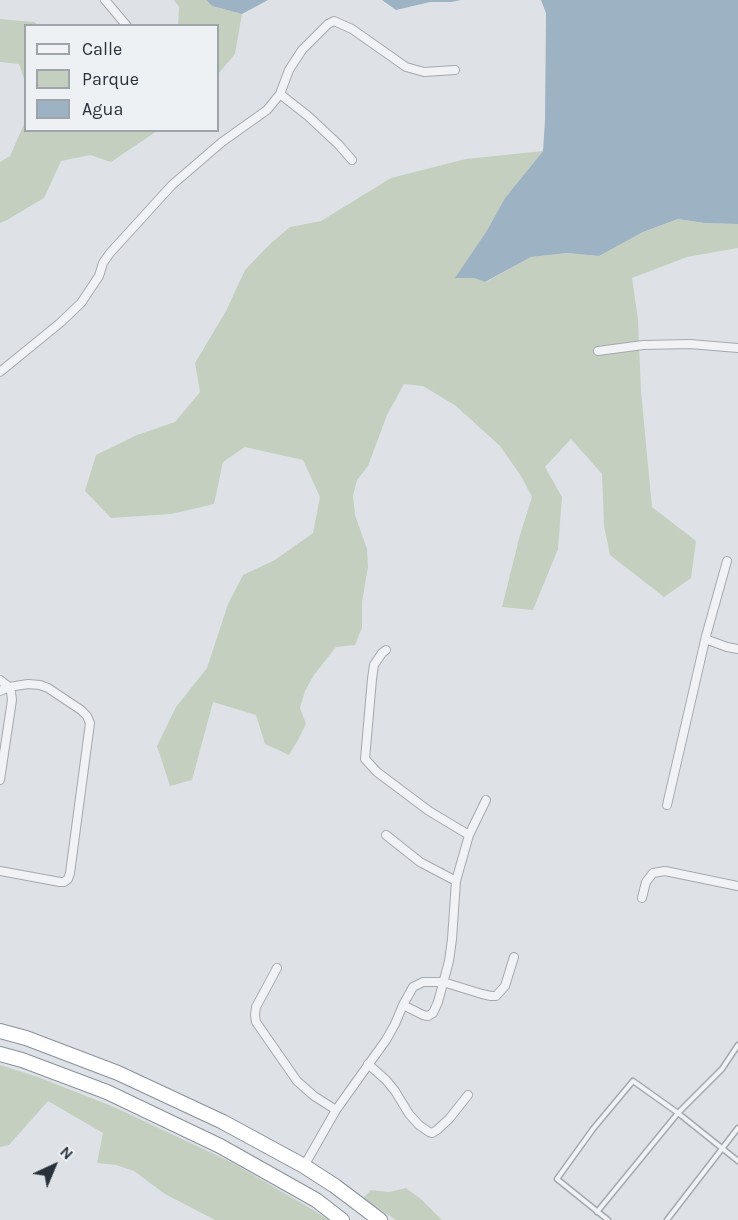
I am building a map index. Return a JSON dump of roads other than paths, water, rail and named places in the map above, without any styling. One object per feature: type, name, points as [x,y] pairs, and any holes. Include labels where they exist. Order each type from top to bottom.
[{"type":"highway","points":[[0,1031],[26,1038],[118,1072],[223,1122],[304,1166],[381,1220]]},
{"type":"highway","points":[[0,1054],[107,1092],[220,1146],[316,1200],[342,1220]]},
{"type":"street","points":[[105,0],[125,24]]},
{"type":"street","points":[[0,372],[60,324],[81,303],[99,276],[103,263],[110,253],[172,185],[222,142],[267,110],[280,94],[289,70],[302,50],[328,24],[334,21],[362,35],[406,67],[424,72],[455,70]]},
{"type":"street","points":[[280,94],[308,116],[352,160]]},
{"type":"street","points":[[598,351],[643,345],[690,344],[738,348]]},
{"type":"street","points":[[667,805],[706,636],[727,561]]},
{"type":"street","points":[[706,636],[708,640],[738,649]]},
{"type":"street","points":[[386,651],[374,665],[365,759],[377,772],[429,811],[469,835]]},
{"type":"street","points":[[0,680],[9,687],[12,700],[0,780]]},
{"type":"street","points":[[0,691],[28,684],[40,685],[81,710],[90,723],[68,879],[60,882],[0,871]]},
{"type":"street","points":[[403,1005],[423,1015],[431,1014],[438,1002],[449,961],[456,881],[469,835],[486,800]]},
{"type":"street","points":[[386,836],[420,862],[456,881]]},
{"type":"street","points":[[642,898],[646,882],[653,873],[665,872],[738,886]]},
{"type":"street","points":[[304,1166],[336,1110],[386,1040],[413,987],[428,981],[443,982],[496,996],[505,986],[514,957]]},
{"type":"street","points":[[277,968],[256,1007],[256,1022],[297,1081],[314,1096],[336,1110]]},
{"type":"street","points":[[368,1065],[396,1090],[409,1114],[419,1125],[432,1133],[449,1119],[468,1095]]},
{"type":"lane","points":[[597,1212],[678,1113],[722,1069],[738,1045]]},
{"type":"lane","points":[[608,1220],[557,1179],[633,1081],[678,1113],[738,1161]]},
{"type":"lane","points":[[667,1220],[738,1128]]},
{"type":"water","points":[[206,0],[268,0],[242,14],[212,6]]},
{"type":"water","points":[[382,0],[461,0],[430,2],[396,10]]},
{"type":"water","points":[[541,0],[738,0],[738,224],[704,223],[678,219],[643,232],[599,256],[567,253],[531,257],[485,282],[474,278],[455,278],[486,232],[505,198],[543,151],[546,13]]}]
